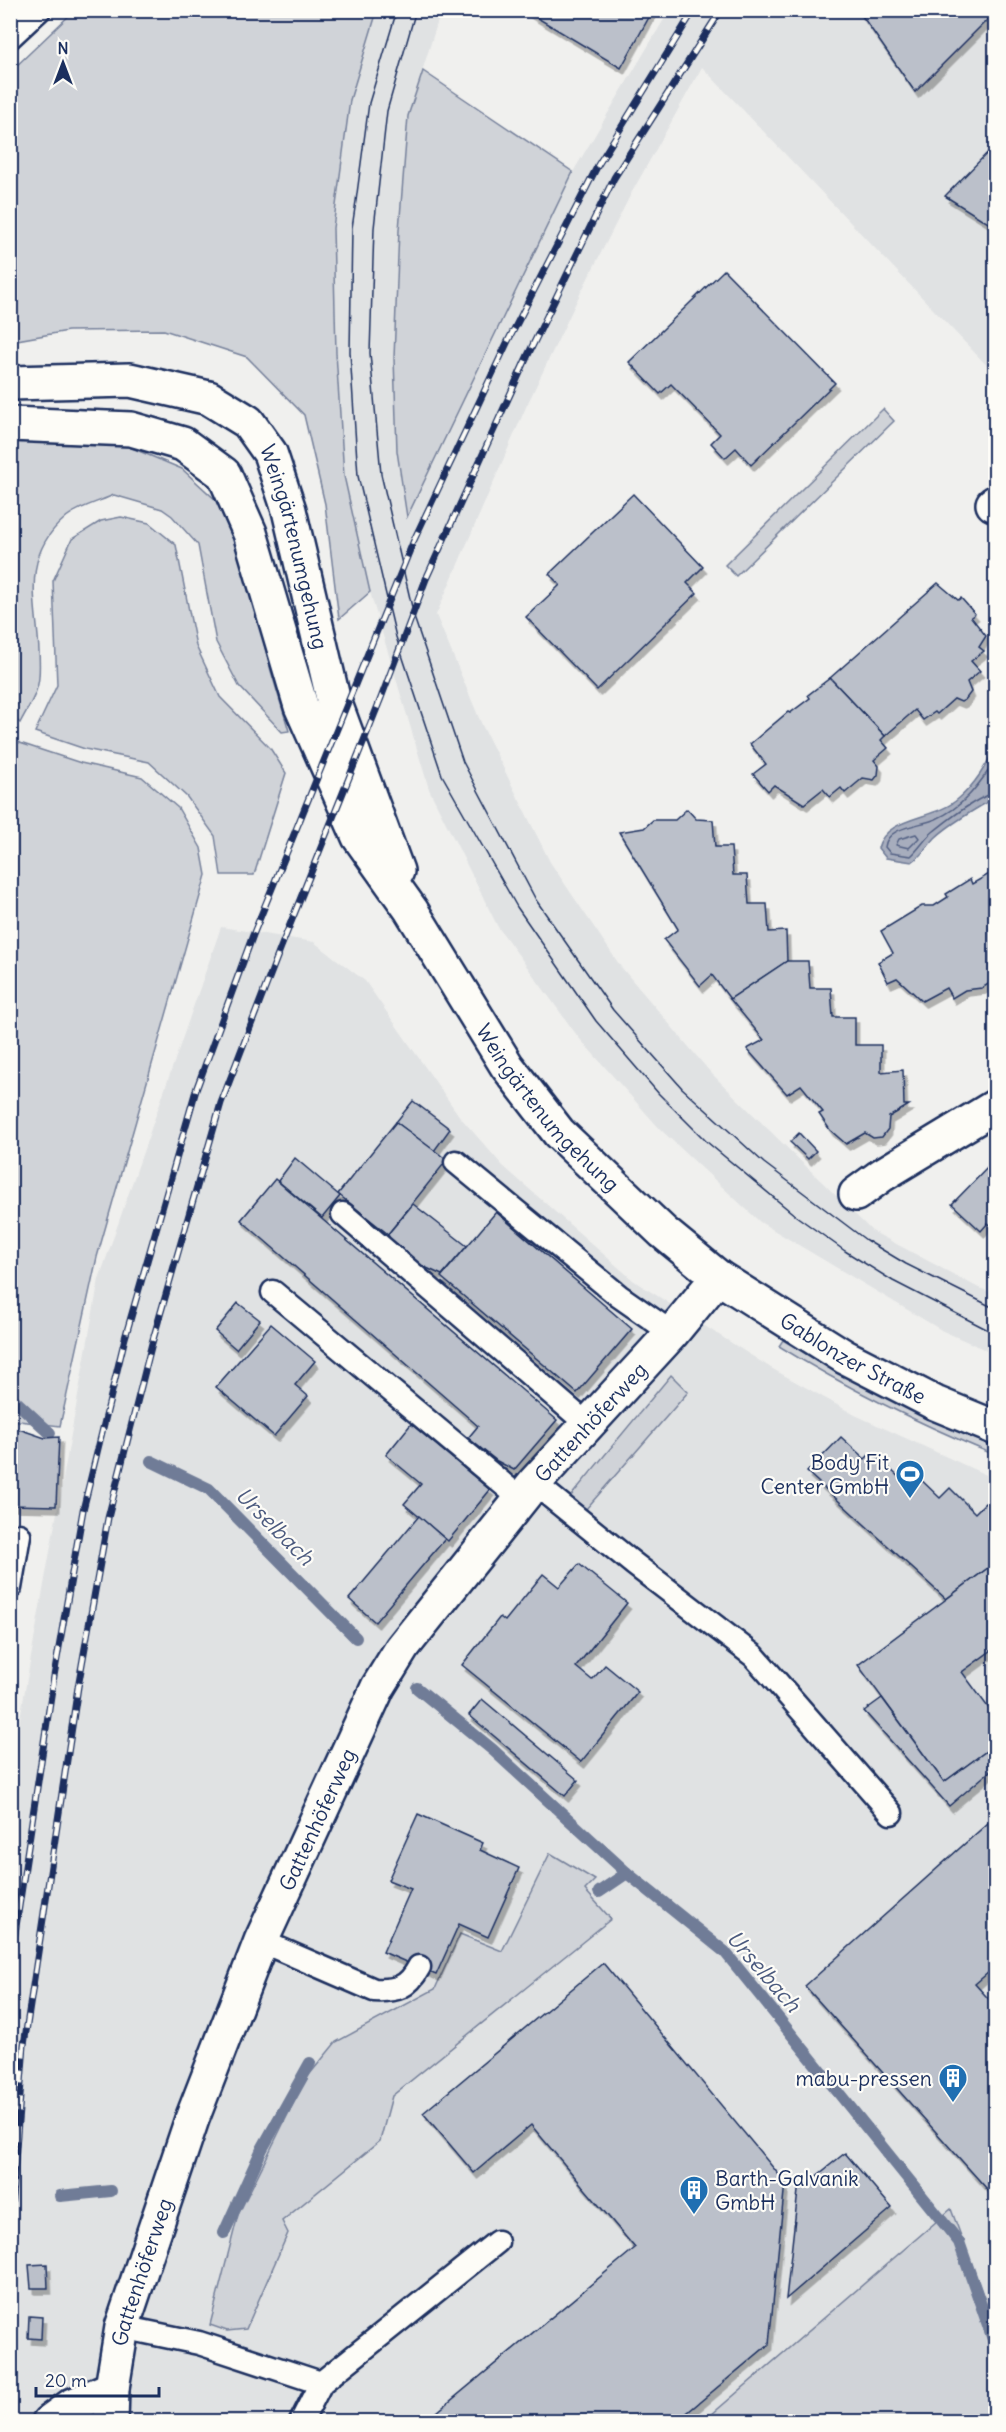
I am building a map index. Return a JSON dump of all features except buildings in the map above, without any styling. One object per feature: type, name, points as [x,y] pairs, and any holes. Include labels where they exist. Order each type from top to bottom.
[{"type":"main road","name":"Weingärtenumgehung","points":[[10,383],[130,380],[209,398],[248,422],[270,453],[290,510],[333,698],[411,910]]},
{"type":"main road","name":"Weingärtenumgehung","points":[[10,424],[131,429],[183,444],[224,474],[250,533],[301,706],[359,837],[411,910],[507,1066],[559,1133],[663,1232],[717,1277]]},
{"type":"main road","points":[[856,1194],[882,1175],[996,1106]]},
{"type":"main road","name":"Gattenhöferweg","points":[[111,2421],[112,2388],[122,2327],[192,2119],[261,1941],[378,1687],[402,1648],[528,1491],[672,1333],[717,1277]]},
{"type":"main road","name":"Gablonzer Straße","points":[[717,1277],[845,1357],[935,1403],[996,1428]]},
{"type":"main road","points":[[49,2421],[71,2406],[112,2388]]},
{"type":"lane","points":[[10,37],[39,10]]},
{"type":"lane","points":[[456,1162],[620,1296],[672,1333]]},
{"type":"lane","points":[[343,1214],[587,1424]]},
{"type":"lane","points":[[273,1292],[528,1491],[634,1564],[754,1656],[891,1813]]},
{"type":"lane","points":[[10,1588],[19,1535]]},
{"type":"lane","points":[[261,1941],[374,1990],[393,1991],[403,1986],[413,1978],[419,1967]]},
{"type":"lane","points":[[301,2421],[321,2383],[497,2242]]},
{"type":"lane","points":[[122,2327],[199,2343],[321,2383]]},
{"type":"shaded area","points":[[75,10],[377,11],[350,100],[333,228],[336,353],[344,476],[370,592],[339,619],[325,504],[304,415],[247,357],[164,330],[68,331],[11,341],[11,71]]},
{"type":"shaded area","points":[[377,11],[441,11],[408,116],[399,230],[394,359],[407,516],[573,172],[669,11],[995,11],[995,374],[702,67],[632,192],[580,294],[526,407],[436,615],[482,725],[550,862],[621,967],[711,1073],[872,1231],[977,1287],[995,1294],[995,1354],[943,1331],[760,1222],[661,1130],[579,1038],[498,927],[429,789],[370,592],[344,476],[336,353],[333,228],[350,100]]},
{"type":"shaded area","points":[[423,71],[573,172],[407,517],[397,451],[394,358],[399,230],[408,116]]},
{"type":"shaded area","points":[[883,409],[894,421],[736,576],[725,565]]},
{"type":"shaded area","points":[[11,439],[115,441],[182,469],[232,515],[271,671],[289,731],[282,732],[239,686],[216,642],[198,545],[172,516],[162,509],[114,495],[69,515],[48,536],[39,554],[34,593],[39,656],[37,689],[20,723],[11,715]]},
{"type":"shaded area","points":[[121,517],[149,523],[176,545],[196,646],[220,697],[270,748],[286,773],[254,875],[221,875],[215,836],[187,797],[149,762],[85,749],[35,732],[57,685],[53,581],[72,539],[101,521]]},
{"type":"shaded area","points":[[11,736],[20,743],[81,763],[142,777],[178,808],[201,848],[206,875],[97,1257],[60,1426],[11,1420]]},
{"type":"shaded area","points":[[221,927],[314,942],[365,981],[460,1117],[503,1166],[634,1281],[771,1368],[855,1415],[995,1479],[995,2421],[11,2422],[11,1768],[99,1279]]},
{"type":"shaded area","points":[[783,1340],[887,1398],[995,1447],[995,1455],[939,1431],[831,1377],[779,1346]]},
{"type":"shaded area","points":[[671,1375],[688,1392],[586,1509],[570,1497]]},
{"type":"shaded area","points":[[550,1853],[595,1880],[585,1890],[611,1919],[392,2096],[380,2141],[282,2221],[288,2233],[246,2329],[227,2331],[210,2325],[238,2215],[305,2080],[336,2042],[435,1989],[460,1934],[502,1951]]},
{"type":"shaded area","points":[[951,2209],[995,2328],[995,2421],[704,2421]]},
{"type":"water","points":[[995,745],[995,798],[947,828],[912,862],[886,858],[878,848],[883,838],[901,824],[937,811],[958,799],[980,774]]},
{"type":"waterway","name":"Urselbach","points":[[10,1396],[50,1433]]},
{"type":"waterway","name":"Urselbach","points":[[151,1461],[209,1489],[356,1638]]},
{"type":"waterway","name":"Urselbach","points":[[417,1688],[493,1750],[627,1873],[725,1952],[959,2242],[996,2348]]},
{"type":"waterway","points":[[599,1892],[627,1873]]},
{"type":"waterway","points":[[224,2233],[262,2149],[310,2063]]},
{"type":"waterway","points":[[60,2196],[111,2191]]},
{"type":"tram line","points":[[397,10],[369,103],[352,228],[350,352],[358,476],[396,637],[442,775],[517,907],[596,1021],[659,1094],[707,1142],[796,1216],[845,1251],[893,1281],[996,1334]]},
{"type":"tram line","points":[[416,10],[387,111],[374,228],[370,353],[381,474],[415,620],[463,762],[536,900],[613,1010],[682,1088],[764,1163],[866,1240],[906,1264],[996,1309]]},
{"type":"railway","points":[[10,1966],[54,1676],[83,1510],[125,1338],[196,1090],[253,935],[414,540],[507,343],[598,165],[694,10]]},
{"type":"railway","points":[[10,2224],[24,2045],[78,1687],[108,1518],[152,1343],[221,1103],[426,579],[528,355],[614,178],[721,10]]},
{"type":"place","name":"Body Fit Center GmbH","points":[[910,1500]]},
{"type":"place","name":"mabu-pressen","points":[[953,2104]]},
{"type":"place","name":"Barth-Galvanik GmbH","points":[[694,2216]]}]
